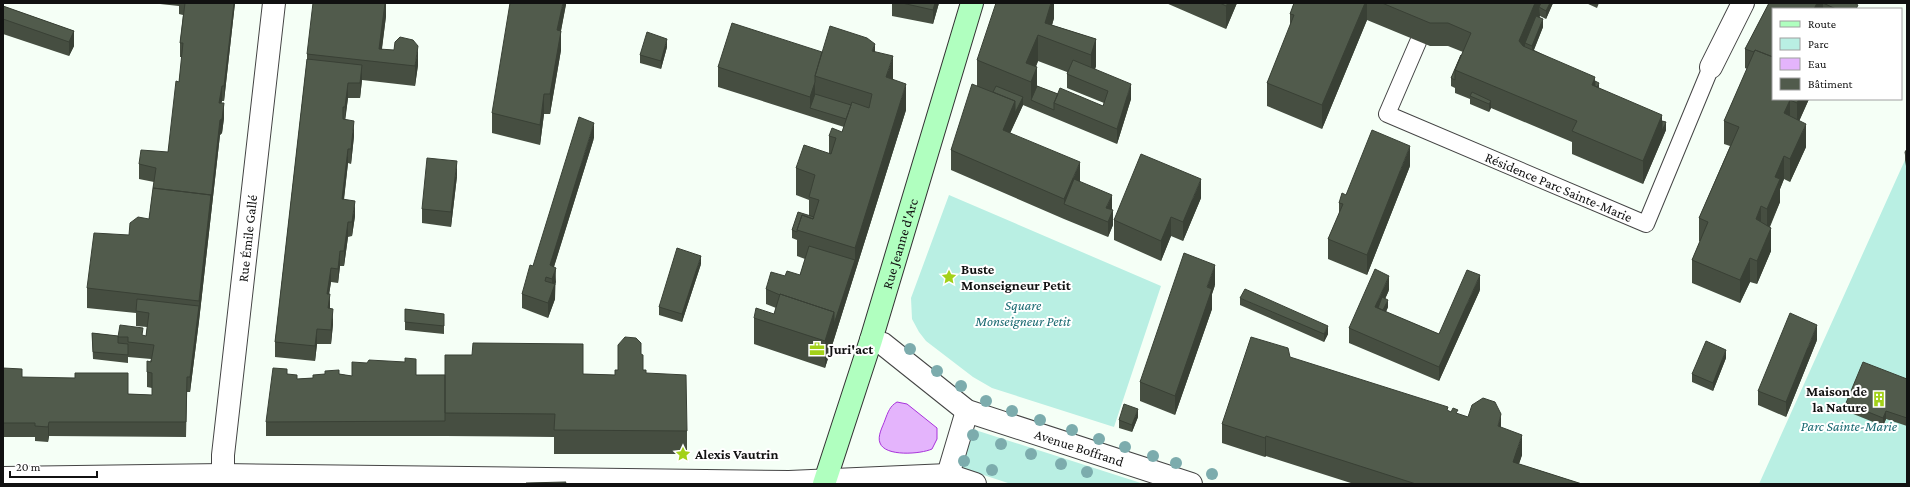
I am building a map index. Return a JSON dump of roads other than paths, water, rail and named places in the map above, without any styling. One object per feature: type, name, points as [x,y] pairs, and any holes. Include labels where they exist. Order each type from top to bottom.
[{"type":"main road","name":"Rue Jeanne d'Arc","points":[[825,483],[871,340],[972,3]]},
{"type":"street","name":"Rue Émile Gallé","points":[[223,475],[225,440],[274,3]]},
{"type":"street","points":[[1712,67],[1743,3]]},
{"type":"street","name":"Avenue Boffrand","points":[[871,340],[883,344],[967,411],[1191,484]]},
{"type":"street","points":[[948,476],[967,411]]},
{"type":"street","points":[[3,478],[223,475],[825,483],[948,476],[975,484]]},
{"type":"lane","name":"Résidence Parc Sainte-Marie","points":[[1418,42],[1387,114],[1646,224],[1712,67]]},
{"type":"water","points":[[897,402],[907,404],[937,428],[937,439],[932,449],[920,452],[904,453],[889,451],[880,443],[879,437],[887,414]]},
{"type":"place","name":"Buste Monseigneur Petit","points":[[949,277]]},
{"type":"place","name":"Juri'act","points":[[817,349]]},
{"type":"place","name":"Maison de la Nature","points":[[1879,399]]},
{"type":"place","name":"Alexis Vautrin","points":[[683,454]]},
{"type":"park label","name":"Square Monseigneur Petit","points":[[1023,314]]},
{"type":"park label","name":"Parc Sainte-Marie","points":[[1849,426]]}]
